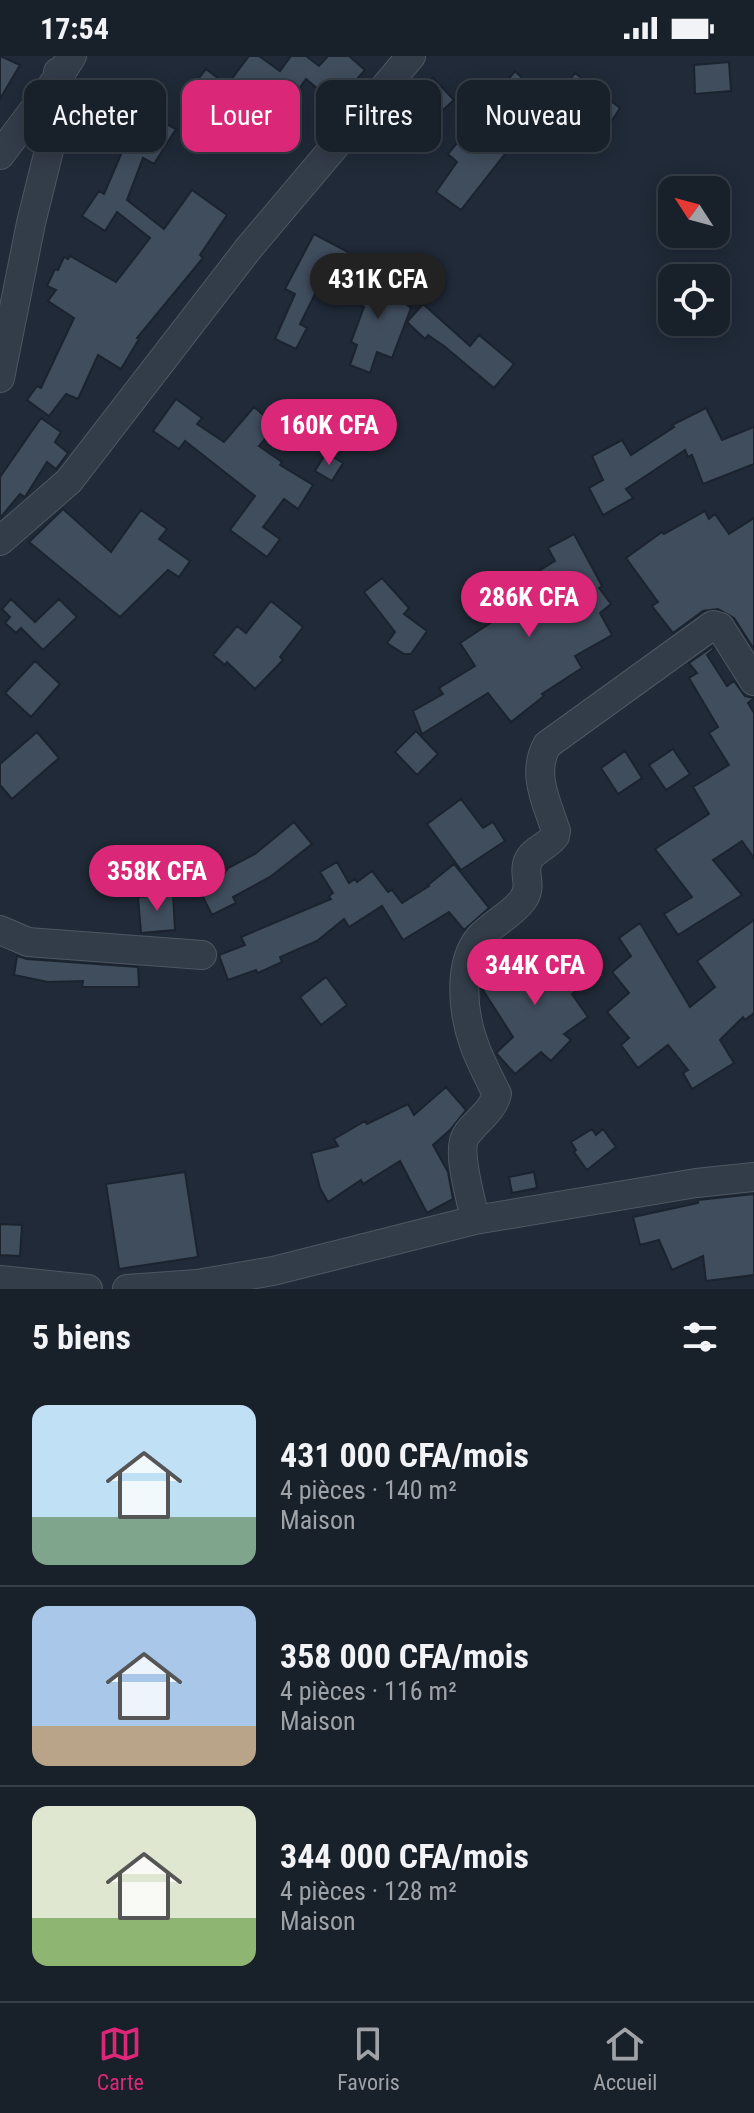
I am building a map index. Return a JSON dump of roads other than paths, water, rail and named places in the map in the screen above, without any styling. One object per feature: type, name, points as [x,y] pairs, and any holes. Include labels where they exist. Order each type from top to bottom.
[{"type":"street","points":[[0,541],[69,481],[248,249],[411,56]]},
{"type":"street","points":[[0,155],[61,63]]},
{"type":"street","points":[[0,378],[31,223],[60,106],[61,63]]},
{"type":"street","points":[[475,1220],[461,1147],[466,1134],[492,1107],[497,1094],[473,1043],[465,1009],[465,978],[470,955],[479,938],[525,897],[529,887],[526,866],[529,859],[555,836],[539,779],[541,755],[547,745],[713,625],[720,627],[754,681]]},
{"type":"street","points":[[0,930],[28,942],[202,955]]},
{"type":"street","points":[[127,1289],[274,1280],[475,1220],[666,1187],[754,1177]]},
{"type":"street","points":[[0,1280],[88,1289]]}]
